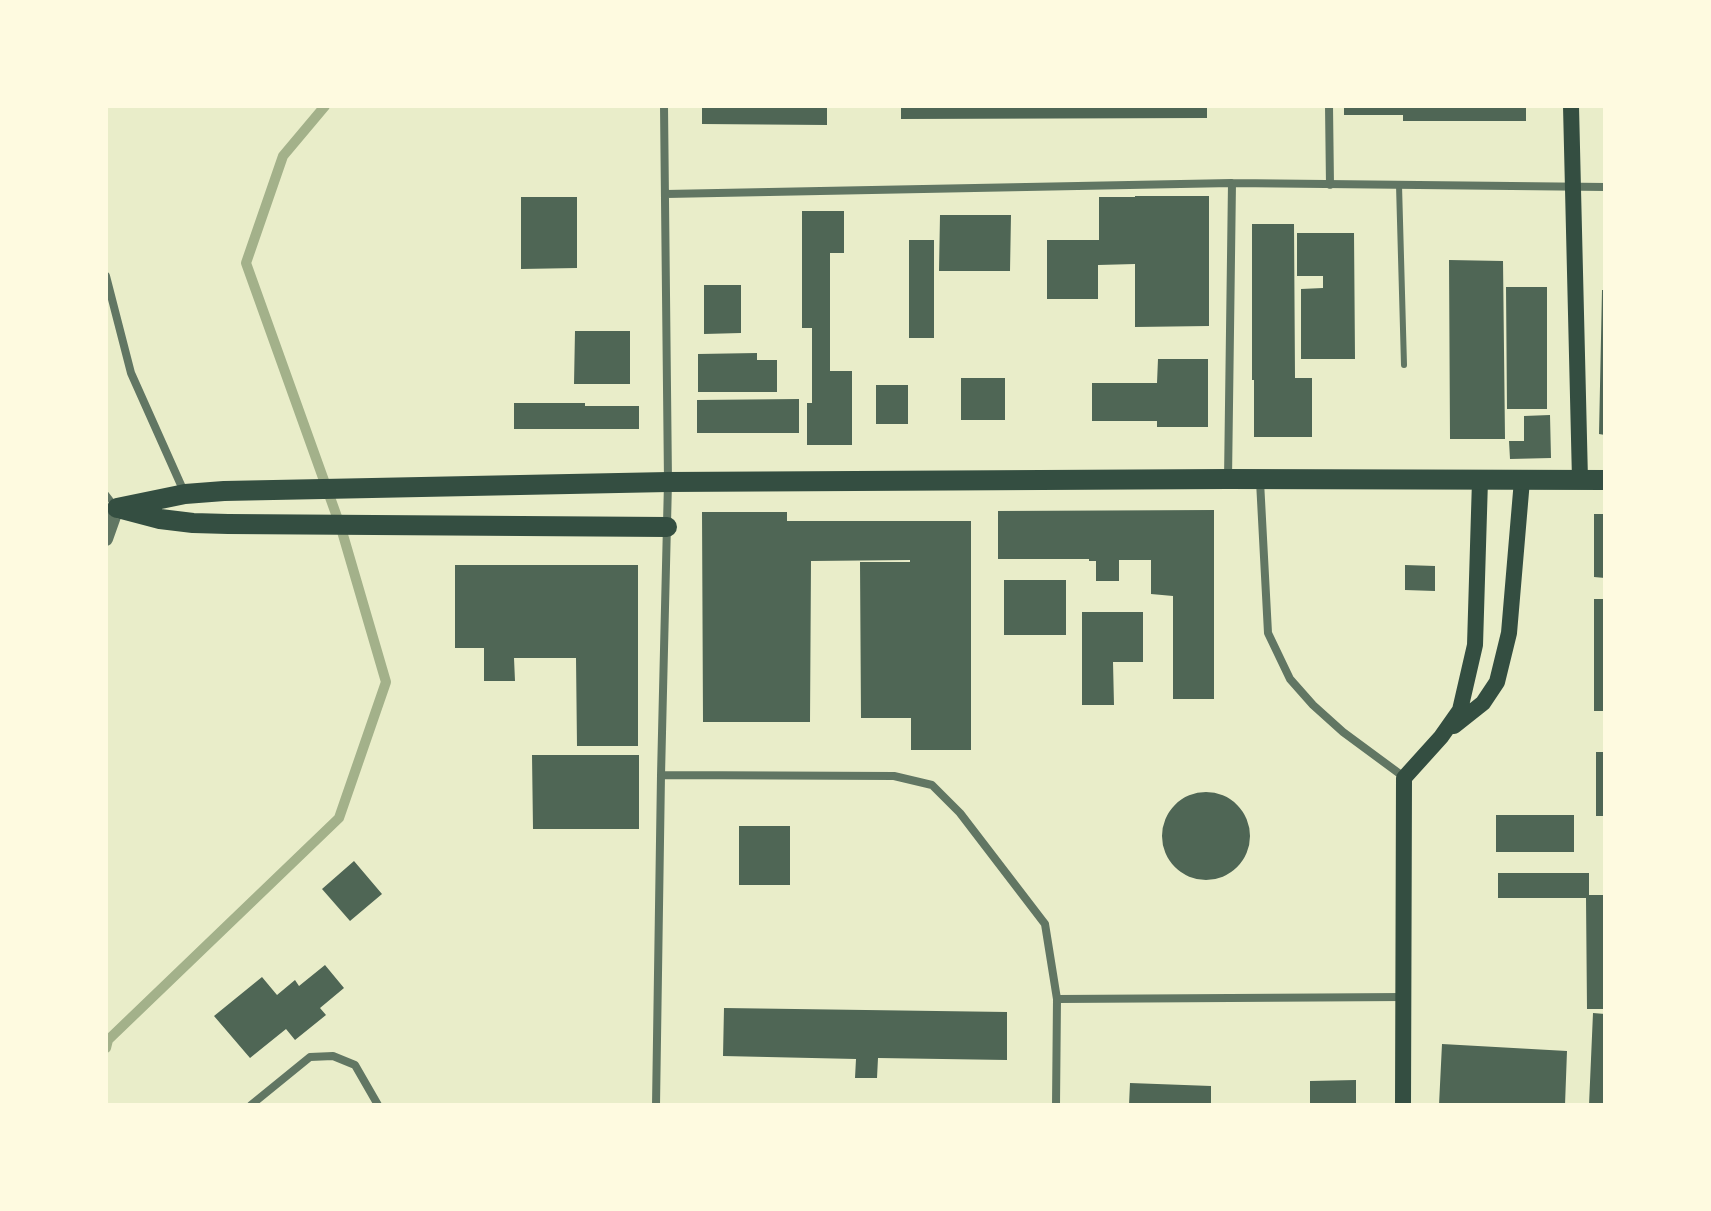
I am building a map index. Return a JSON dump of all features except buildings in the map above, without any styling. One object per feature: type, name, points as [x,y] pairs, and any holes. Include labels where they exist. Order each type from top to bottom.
[{"type":"main road","points":[[1571,106],[1580,480]]},
{"type":"main road","points":[[1403,1105],[1404,778],[1441,737],[1460,710],[1475,645],[1480,480]]},
{"type":"main road","points":[[1441,737],[1483,703],[1497,682],[1509,633],[1522,480]]},
{"type":"main road","points":[[110,503],[185,494],[260,490],[668,482],[1605,480]]},
{"type":"main road","points":[[110,503],[160,519],[193,523],[667,527]]},
{"type":"street","points":[[656,1105],[668,482],[664,106]]},
{"type":"street","points":[[1329,106],[1330,185]]},
{"type":"street","points":[[666,194],[1232,183],[1605,187]]},
{"type":"street","points":[[1228,479],[1232,183]]},
{"type":"street","points":[[106,276],[131,373],[185,494]]},
{"type":"street","points":[[1260,479],[1268,633],[1290,679],[1343,732],[1404,778]]},
{"type":"street","points":[[106,539],[110,503]]},
{"type":"street","points":[[661,775],[894,776],[932,785],[960,813],[1045,924],[1057,999],[1056,1105]]},
{"type":"street","points":[[1057,999],[1404,997]]},
{"type":"street","points":[[251,1105],[310,1057],[333,1056],[355,1065],[378,1105]]},
{"type":"lane","points":[[1399,185],[1404,365]]},
{"type":"waterway","points":[[106,1048],[108,1040],[339,818],[386,682],[341,528],[246,263],[283,156],[325,106]]}]
